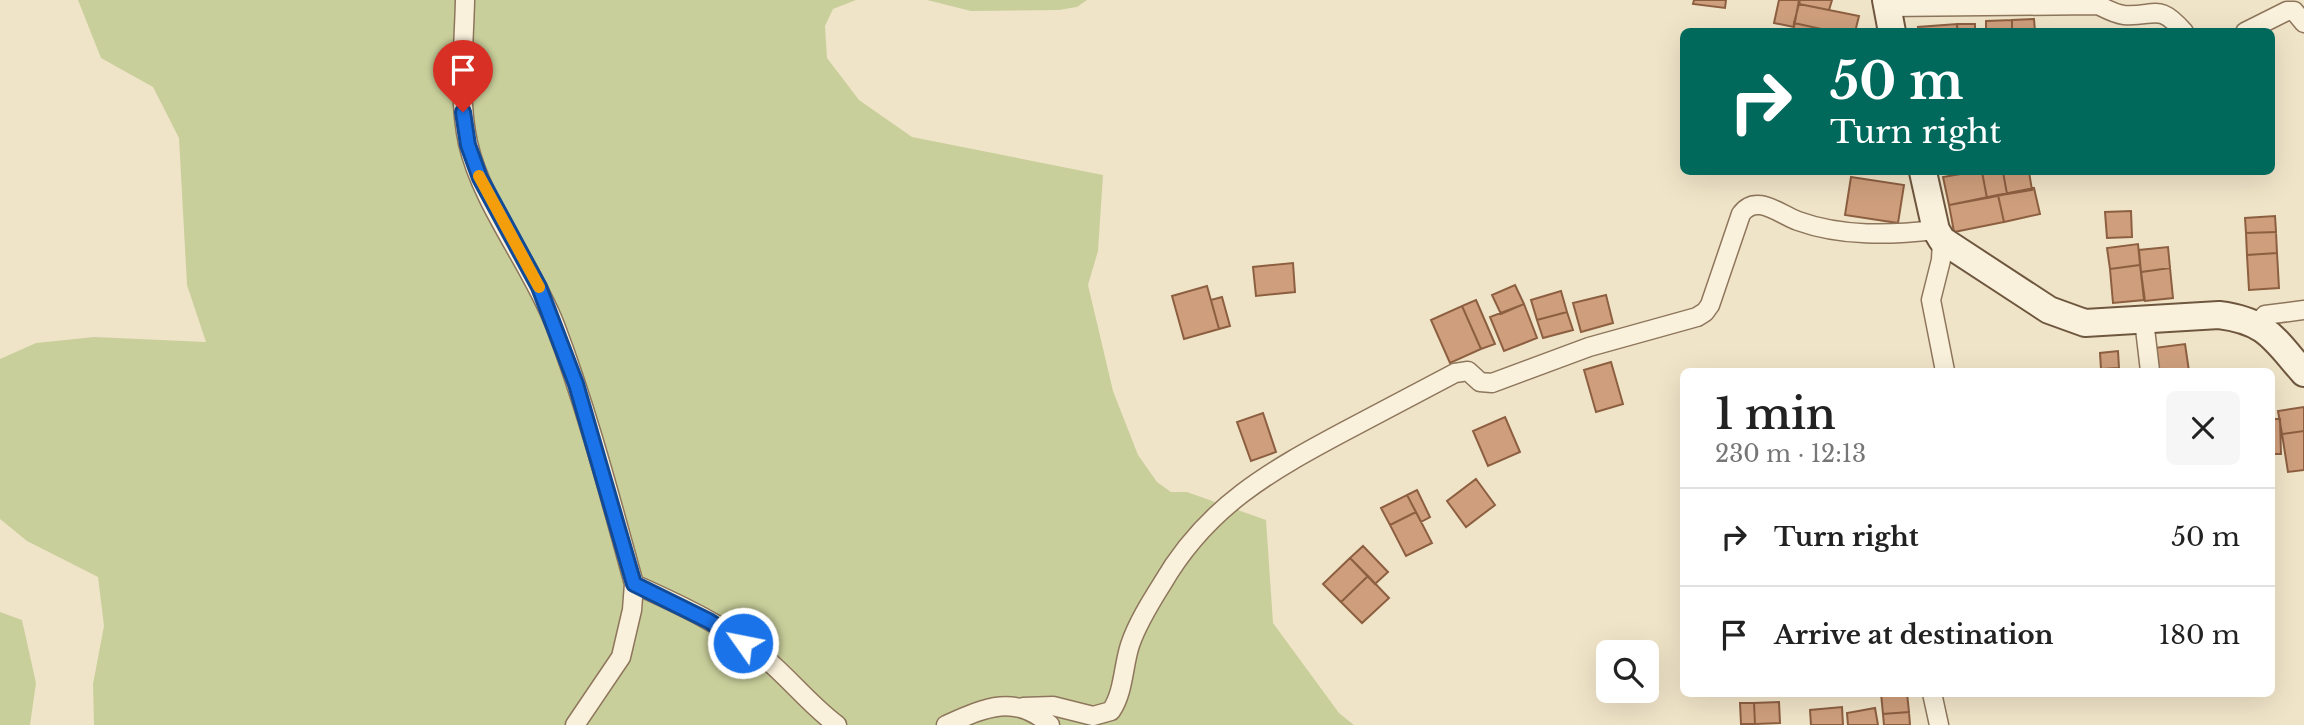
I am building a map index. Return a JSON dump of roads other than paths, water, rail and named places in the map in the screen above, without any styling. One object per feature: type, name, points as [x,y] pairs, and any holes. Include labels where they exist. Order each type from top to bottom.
[{"type":"street","points":[[465,0],[463,112],[468,145],[480,178],[539,287],[555,325],[596,448],[634,584],[632,610],[621,657],[575,725]]},
{"type":"street","points":[[1888,13],[2098,5],[2120,15],[2157,12],[2166,15],[2180,28]]},
{"type":"street","points":[[2253,28],[2287,11],[2294,11],[2304,23]]},
{"type":"street","points":[[1924,175],[1939,235],[1941,260],[1931,300],[1944,368]]},
{"type":"street","points":[[946,725],[998,706],[1008,705],[1042,705],[1105,719],[1118,698],[1135,632],[1163,582],[1188,544],[1226,506],[1278,466],[1455,373],[1468,371],[1480,382],[1492,383],[1589,347],[1705,313],[1741,215],[1746,207],[1753,204],[1797,221],[1843,231],[1939,235],[2049,310],[2085,323],[2219,315],[2240,318],[2257,324],[2270,335],[2304,373]]},
{"type":"street","points":[[2257,324],[2265,315],[2304,310]]},
{"type":"street","points":[[2144,320],[2150,368]]},
{"type":"street","points":[[634,584],[709,621],[743,643],[766,659],[821,713],[837,725]]},
{"type":"street","points":[[1933,697],[1939,725]]},
{"type":"street","points":[[1023,707],[1050,725]]}]
